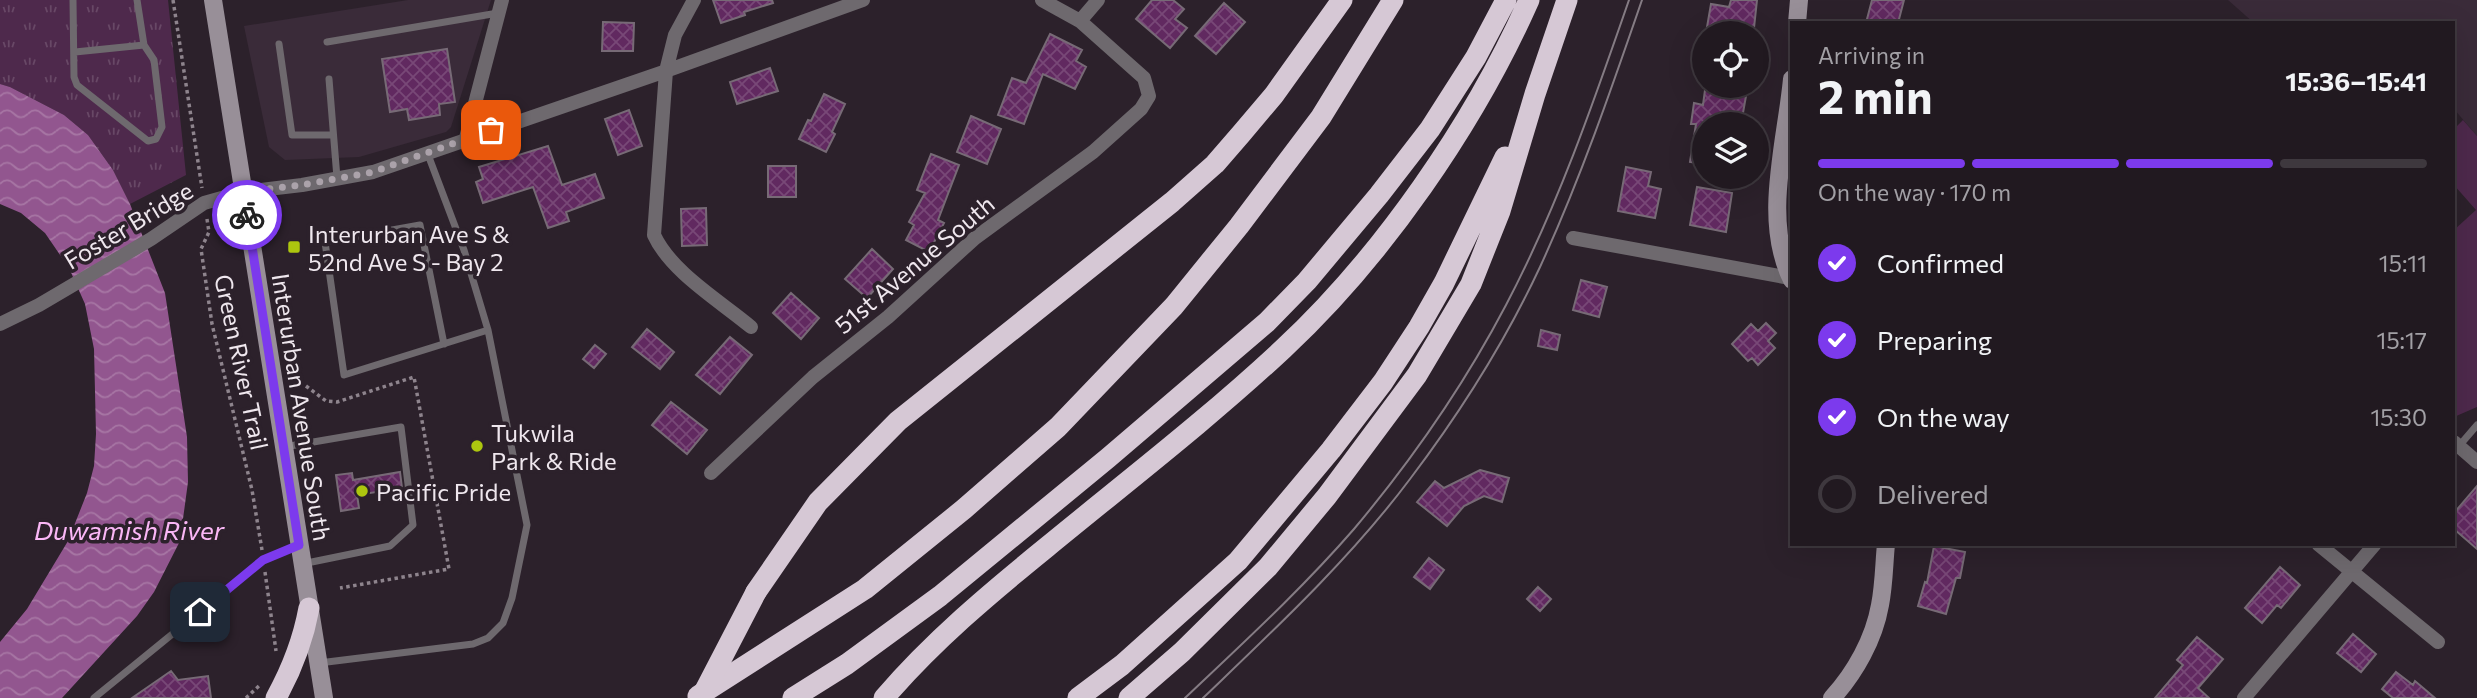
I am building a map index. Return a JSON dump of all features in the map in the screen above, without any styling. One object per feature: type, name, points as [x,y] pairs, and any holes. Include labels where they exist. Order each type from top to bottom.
[{"type":"highway","points":[[701,698],[756,592],[818,502],[898,421],[1172,202],[1215,164],[1274,95],[1342,0]]},
{"type":"highway","points":[[695,698],[865,589],[964,509],[1058,426],[1174,306],[1240,226],[1321,117],[1393,0]]},
{"type":"highway","points":[[793,698],[847,664],[940,596],[1146,427],[1267,322],[1316,270],[1379,195],[1430,128],[1476,57],[1506,0]]},
{"type":"highway","points":[[884,698],[922,656],[991,592],[1232,393],[1284,348],[1317,314],[1356,270],[1427,179],[1487,82],[1529,0]]},
{"type":"highway","points":[[1129,698],[1182,652],[1268,567],[1326,496],[1417,375],[1471,284],[1500,211],[1567,0]]},
{"type":"highway","points":[[1078,698],[1122,665],[1238,561],[1290,501],[1383,382],[1444,283],[1535,94]]},
{"type":"highway","points":[[276,698],[303,639],[309,608]]},
{"type":"main road","name":"Interurban Avenue South","points":[[213,0],[324,698]]},
{"type":"main road","points":[[1797,21],[1799,0]]},
{"type":"main road","points":[[1790,96],[1776,211],[1780,243],[1790,276]]},
{"type":"main road","points":[[1832,698],[1847,682],[1867,644],[1880,607],[1886,546]]},
{"type":"street","points":[[694,0],[675,35],[666,71],[654,235],[661,250],[675,265],[751,327]]},
{"type":"street","name":"Foster Bridge","points":[[0,324],[39,305],[151,239],[205,203],[243,192],[373,172],[863,0]]},
{"type":"street","points":[[1042,0],[1080,21],[1098,0]]},
{"type":"street","points":[[466,138],[500,6]]},
{"type":"street","name":"51st Avenue South","points":[[710,473],[813,377],[888,317],[975,238],[1093,152],[1142,109],[1149,96],[1144,78],[1080,21]]},
{"type":"street","points":[[1573,238],[1790,279]]},
{"type":"street","points":[[2455,447],[2477,462]]},
{"type":"street","points":[[2320,546],[2438,642]]},
{"type":"street","points":[[2244,698],[2373,546]]},
{"type":"lane","points":[[73,0],[74,77],[77,85],[148,141],[156,139],[162,127],[154,60],[144,44],[137,0]]},
{"type":"lane","points":[[327,42],[500,6]]},
{"type":"lane","points":[[75,52],[144,44]]},
{"type":"lane","points":[[279,44],[292,135],[333,135]]},
{"type":"lane","points":[[329,79],[337,178]]},
{"type":"lane","points":[[318,663],[473,644],[488,638],[503,623],[513,598],[527,525],[488,330],[464,250],[427,152]]},
{"type":"lane","points":[[444,344],[420,225],[325,242],[344,375],[444,344],[488,330]]},
{"type":"lane","points":[[2455,447],[2477,425]]},
{"type":"lane","points":[[284,447],[401,427],[413,525],[390,546],[302,564]]},
{"type":"lane","points":[[94,698],[263,560],[299,545]]},
{"type":"path","points":[[173,0],[203,195]]},
{"type":"path","name":"Green River Trail","points":[[209,232],[201,249],[212,324],[252,490],[277,656]]},
{"type":"path","points":[[246,698],[265,679]]},
{"type":"shaded area","points":[[408,0],[491,0],[451,127],[446,132],[359,157],[285,160],[269,147],[244,26]]},
{"type":"shaded area","points":[[2228,0],[2477,0],[2477,136],[2455,110],[2455,21],[2252,21]]},
{"type":"green space","points":[[0,0],[168,0],[186,175],[130,204],[113,170],[88,135],[64,115],[0,84]]},
{"type":"green space","points":[[2463,120],[2477,136],[2477,407],[2455,417],[2455,229],[2476,210],[2455,186],[2455,128]]},
{"type":"water","name":"Duwamish River","points":[[0,84],[64,115],[88,135],[113,170],[130,204],[165,293],[187,437],[188,482],[180,541],[154,592],[137,616],[62,698],[0,698],[0,642],[27,609],[68,541],[87,493],[94,466],[96,434],[94,349],[85,304],[69,268],[45,233],[21,213],[0,204]]},
{"type":"building","points":[[713,0],[772,0],[773,3],[721,23]]},
{"type":"building","points":[[1152,0],[1173,0],[1184,9],[1175,19],[1187,28],[1170,48],[1136,19]]},
{"type":"building","points":[[1731,0],[1757,0],[1755,21],[1708,21],[1711,4],[1729,7]]},
{"type":"building","points":[[1872,0],[1904,0],[1899,21],[1867,21]]},
{"type":"building","points":[[1224,3],[1245,22],[1216,54],[1195,36]]},
{"type":"building","points":[[603,22],[634,23],[633,51],[602,51]]},
{"type":"building","points":[[1050,34],[1082,50],[1076,61],[1086,67],[1075,89],[1043,74],[1024,124],[998,115],[1012,78],[1026,83]]},
{"type":"building","points":[[447,49],[455,102],[439,104],[440,115],[409,120],[407,109],[390,112],[382,59]]},
{"type":"building","points":[[770,68],[778,91],[737,104],[730,82]]},
{"type":"building","points":[[824,94],[845,104],[826,152],[799,139]]},
{"type":"building","points":[[1704,98],[1746,98],[1743,112],[1693,112],[1694,103],[1703,105]]},
{"type":"building","points":[[629,110],[642,146],[618,155],[605,119]]},
{"type":"building","points":[[971,116],[1001,129],[987,164],[957,152]]},
{"type":"building","points":[[548,146],[562,185],[595,174],[604,198],[566,212],[569,221],[548,228],[533,187],[483,203],[476,182],[483,179],[479,167]]},
{"type":"building","points":[[931,154],[959,165],[938,220],[944,223],[929,252],[906,240],[914,225],[909,222],[925,193],[917,190]]},
{"type":"building","points":[[768,166],[796,166],[796,197],[768,197]]},
{"type":"building","points":[[1626,167],[1651,172],[1648,186],[1661,189],[1655,218],[1618,211]]},
{"type":"building","points":[[1697,189],[1732,193],[1726,232],[1690,225]]},
{"type":"building","points":[[706,208],[707,245],[682,246],[681,209]]},
{"type":"building","points":[[872,249],[893,269],[867,298],[845,279]]},
{"type":"building","points":[[1581,280],[1607,287],[1599,317],[1573,310]]},
{"type":"building","points":[[791,293],[819,318],[801,339],[773,313]]},
{"type":"building","points":[[1766,323],[1776,333],[1768,341],[1775,348],[1758,365],[1752,358],[1748,361],[1732,344],[1751,324],[1758,331]]},
{"type":"building","points":[[647,329],[674,352],[660,369],[632,347]]},
{"type":"building","points":[[1541,330],[1560,335],[1557,350],[1538,346]]},
{"type":"building","points":[[730,337],[752,355],[720,394],[696,375]]},
{"type":"building","points":[[595,345],[606,354],[594,368],[583,359]]},
{"type":"building","points":[[671,402],[707,430],[687,454],[652,425]]},
{"type":"building","points":[[1480,470],[1509,478],[1502,502],[1484,496],[1464,506],[1447,526],[1417,502],[1435,481],[1444,488]]},
{"type":"building","name":"Pacific Pride","points":[[400,472],[402,488],[357,495],[359,508],[341,511],[336,475],[352,473],[353,480]]},
{"type":"building","points":[[2477,486],[2477,549],[2455,530],[2455,512]]},
{"type":"building","points":[[1934,546],[1965,552],[1960,578],[1956,578],[1946,614],[1918,606],[1925,582],[1927,583]]},
{"type":"building","points":[[1429,558],[1444,570],[1430,589],[1414,577]]},
{"type":"building","points":[[2280,567],[2300,585],[2281,608],[2277,605],[2262,623],[2245,608]]},
{"type":"building","points":[[1538,587],[1551,599],[1540,611],[1527,599]]},
{"type":"building","points":[[2353,634],[2376,654],[2361,672],[2337,653]]},
{"type":"building","points":[[2197,637],[2223,659],[2198,688],[2209,698],[2155,698],[2183,665],[2177,660]]},
{"type":"building","points":[[171,671],[178,680],[208,676],[211,698],[132,698]]},
{"type":"building","points":[[2396,672],[2413,685],[2415,681],[2435,698],[2393,698],[2382,689]]},
{"type":"tram line","points":[[1185,698],[1293,594],[1354,529],[1417,449],[1455,393],[1490,335],[1542,231],[1588,117],[1629,0]]},
{"type":"tram line","points":[[1203,698],[1258,646],[1363,537],[1429,454],[1481,376],[1512,322],[1555,234],[1642,0]]},
{"type":"way so far","points":[[247,215],[243,192],[373,172],[491,130]]},
{"type":"place","name":"Interurban Ave S & 52nd Ave S - Bay 2","points":[[294,247]]},
{"type":"place","name":"Tukwila Park & Ride","points":[[477,446]]},
{"type":"place","name":"Pacific Pride","points":[[362,491]]},
{"type":"route","points":[[200,612],[263,560],[299,545],[247,215]]}]
